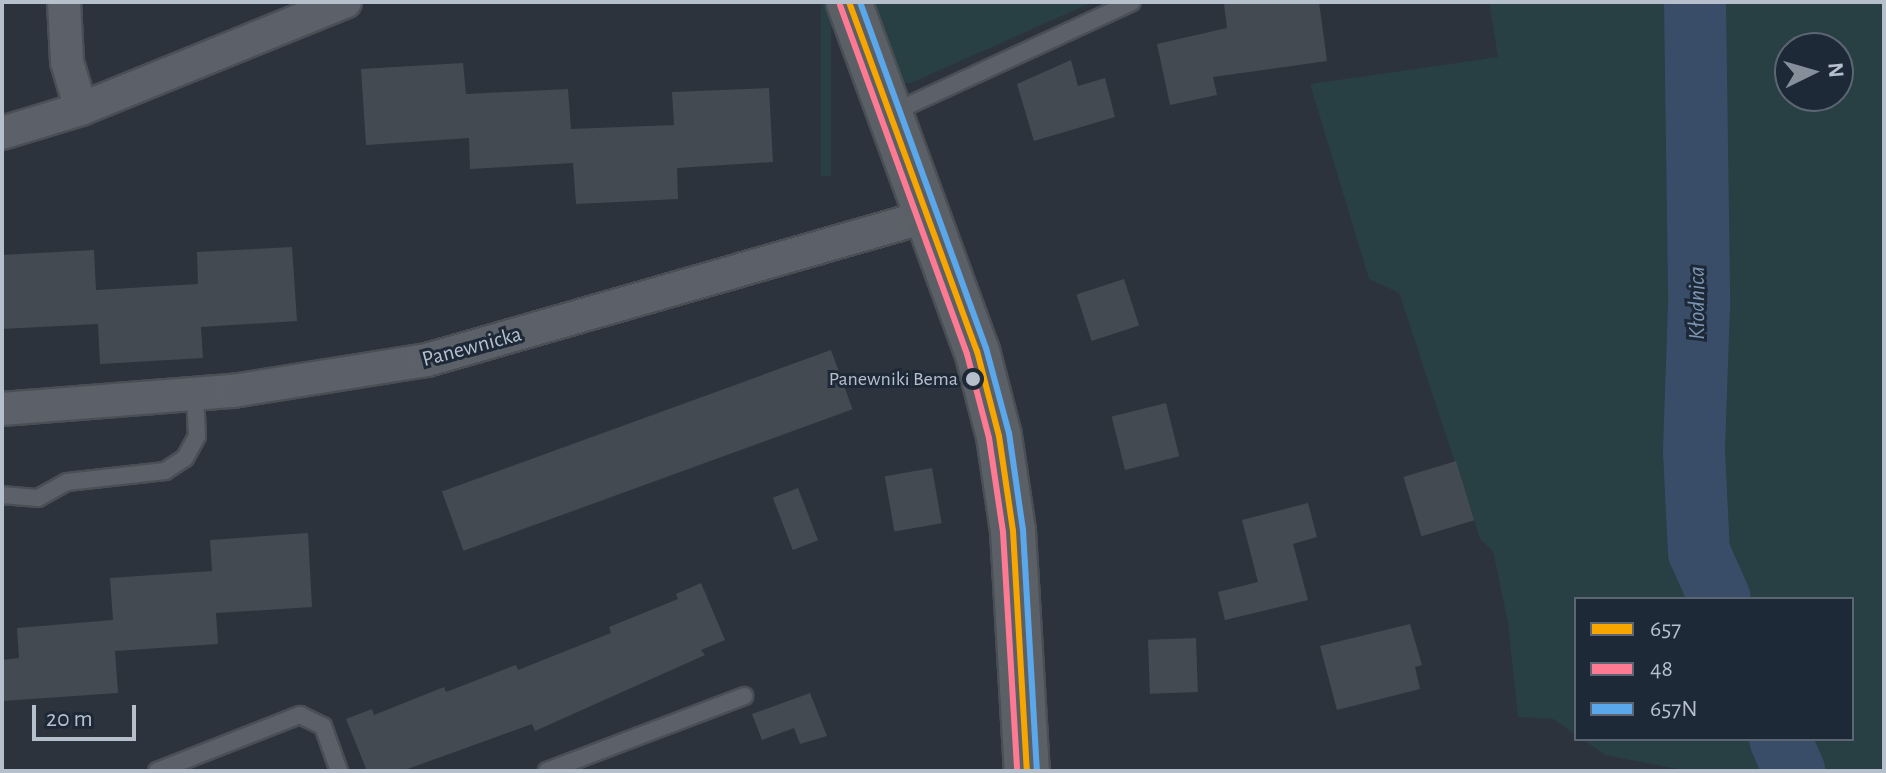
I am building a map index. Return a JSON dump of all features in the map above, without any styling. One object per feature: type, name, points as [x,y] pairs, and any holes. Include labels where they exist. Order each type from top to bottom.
[{"type":"street","points":[[64,2],[67,62],[81,109]]},
{"type":"street","points":[[2,133],[81,109],[345,2]]},
{"type":"street","points":[[849,2],[977,351],[1006,474],[1027,771]]},
{"type":"street","name":"Panewnicka","points":[[2,409],[195,394],[427,360],[928,216]]},
{"type":"lane","points":[[890,114],[1132,2]]},
{"type":"lane","points":[[2,495],[38,498],[67,482],[165,471],[185,458],[197,436],[195,394]]},
{"type":"lane","points":[[547,771],[744,696]]},
{"type":"lane","points":[[157,771],[300,715],[323,726],[339,771]]},
{"type":"green space","points":[[821,2],[831,2],[831,176],[821,176]]},
{"type":"green space","points":[[867,2],[1093,2],[911,83],[897,83]]},
{"type":"green space","points":[[1489,2],[1676,2],[1675,45],[1684,86],[1693,555],[1711,597],[1574,597],[1574,734],[1553,719],[1518,717],[1508,623],[1493,551],[1480,539],[1399,293],[1369,279],[1310,84],[1498,57]]},
{"type":"green space","points":[[1718,2],[1884,2],[1884,771],[1806,771],[1792,741],[1854,741],[1854,597],[1730,597],[1711,551],[1704,468]]},
{"type":"green space","points":[[1585,741],[1775,741],[1788,771],[1687,771],[1605,755]]},
{"type":"building","points":[[1319,2],[1327,61],[1213,77],[1217,95],[1170,105],[1157,44],[1227,28],[1224,4]]},
{"type":"building","points":[[1071,60],[1078,86],[1105,78],[1115,117],[1034,141],[1017,84]]},
{"type":"building","points":[[463,63],[466,94],[568,89],[571,129],[674,125],[672,92],[769,88],[773,162],[677,168],[678,199],[576,204],[573,163],[470,169],[469,138],[366,145],[361,69]]},
{"type":"building","points":[[292,247],[297,321],[201,327],[203,358],[100,364],[98,324],[2,329],[2,255],[94,250],[96,290],[198,284],[197,252]]},
{"type":"building","points":[[1124,279],[1139,326],[1092,341],[1076,294]]},
{"type":"building","points":[[831,350],[853,409],[464,551],[442,492]]},
{"type":"building","points":[[1166,403],[1179,456],[1125,470],[1112,417]]},
{"type":"building","points":[[1456,461],[1474,520],[1422,536],[1403,477]]},
{"type":"building","points":[[932,468],[942,523],[894,531],[885,476]]},
{"type":"building","points":[[798,488],[818,540],[793,550],[773,498]]},
{"type":"building","points":[[1308,503],[1317,537],[1293,544],[1308,600],[1225,620],[1218,592],[1258,582],[1242,520]]},
{"type":"building","points":[[308,533],[312,607],[216,613],[218,644],[115,651],[118,693],[2,701],[2,660],[19,658],[17,628],[113,620],[110,578],[212,571],[210,540]]},
{"type":"building","points":[[701,583],[725,640],[701,650],[705,655],[535,731],[532,724],[402,771],[367,771],[346,719],[372,709],[374,715],[444,687],[446,692],[516,665],[518,670],[611,633],[609,627],[678,599],[676,594]]},
{"type":"building","points":[[1410,624],[1422,665],[1415,667],[1420,689],[1337,710],[1320,646]]},
{"type":"building","points":[[1196,638],[1198,692],[1150,694],[1148,640]]},
{"type":"building","points":[[810,693],[827,736],[800,744],[794,728],[762,740],[752,714]]},
{"type":"waterway","name":"Kłodnica","points":[[1695,2],[1699,306],[1694,451],[1699,552],[1719,597]]},
{"type":"waterway","name":"Kłodnica","points":[[1781,741],[1794,771]]},
{"type":"transit line","name":"657","points":[[849,2],[977,351],[999,436],[1013,531],[1027,771]]},
{"type":"transit line","name":"657N","points":[[860,2],[986,348],[1009,433],[1023,530],[1037,770]]},
{"type":"transit line","name":"48","points":[[840,5],[967,354],[989,438],[1003,532],[1017,771]]},
{"type":"place","name":"Panewniki Bema","points":[[973,379]]}]
